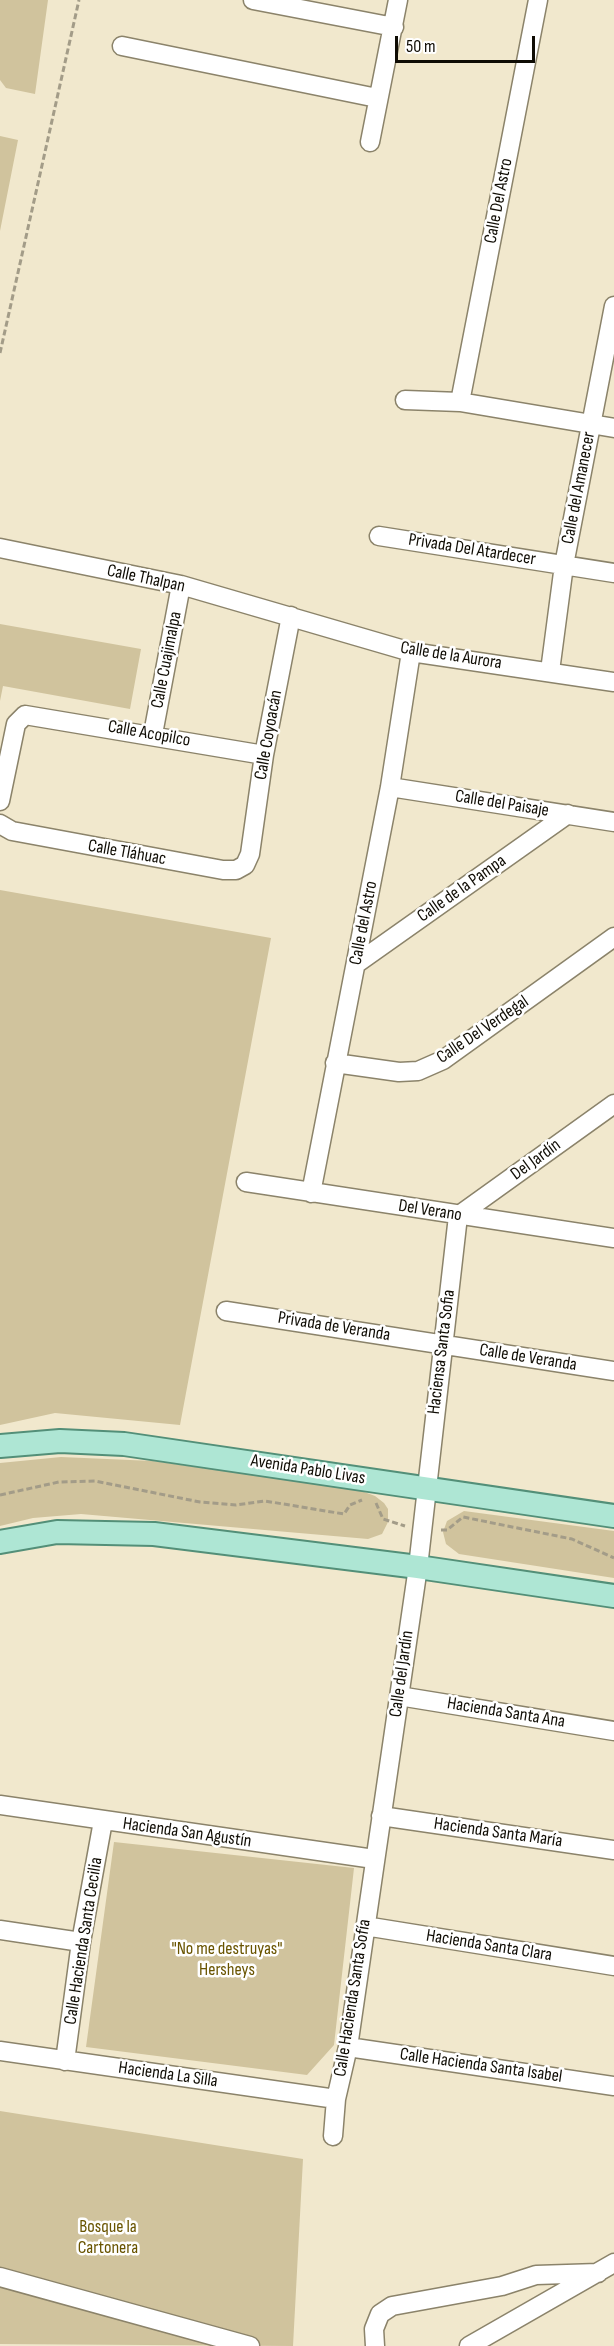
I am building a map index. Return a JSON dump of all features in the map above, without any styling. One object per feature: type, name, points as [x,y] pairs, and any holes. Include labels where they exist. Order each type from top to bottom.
[{"type":"main road","name":"Avenida Pablo Livas","points":[[0,1446],[60,1441],[124,1444],[614,1516]]},
{"type":"main road","points":[[0,1542],[57,1532],[118,1532],[418,1567],[614,1596]]},
{"type":"street","points":[[253,0],[394,27]]},
{"type":"street","points":[[370,142],[398,0]]},
{"type":"street","name":"Calle Del Astro","points":[[460,402],[538,0]]},
{"type":"street","points":[[122,46],[377,98]]},
{"type":"street","name":"Calle del Amanecer","points":[[550,671],[564,565],[614,306]]},
{"type":"street","points":[[405,400],[460,402],[614,428]]},
{"type":"street","name":"Privada Del Atardecer","points":[[379,536],[614,573]]},
{"type":"street","name":"Calle Thalpan","points":[[0,548],[181,585],[291,615]]},
{"type":"street","name":"Calle Cuajimalpa","points":[[153,734],[181,585]]},
{"type":"street","name":"Calle de la Aurora","points":[[291,615],[342,634],[411,652],[614,682]]},
{"type":"street","name":"Calle Coyoacán","points":[[250,854],[264,755],[291,615]]},
{"type":"street","name":"Calle del Astro","points":[[310,1192],[390,787],[411,652]]},
{"type":"street","name":"Calle Acopilco","points":[[0,801],[16,724],[25,715],[153,734],[264,755]]},
{"type":"street","name":"Calle del Paisaje","points":[[390,787],[614,822]]},
{"type":"street","name":"Calle de la Pampa","points":[[356,964],[568,814]]},
{"type":"street","name":"Calle Tláhuac","points":[[0,824],[12,831],[223,870],[236,870],[245,865],[250,854]]},
{"type":"street","name":"Calle Del Verdegal","points":[[335,1063],[399,1072],[418,1071],[443,1060],[614,937]]},
{"type":"street","name":"Del Jardín","points":[[458,1216],[614,1104]]},
{"type":"street","name":"Del Verano","points":[[246,1182],[614,1238]]},
{"type":"street","name":"Haciensa Santa Sofia","points":[[427,1488],[458,1216]]},
{"type":"street","name":"Privada de Veranda","points":[[226,1311],[442,1344]]},
{"type":"street","name":"Calle de Veranda","points":[[442,1344],[614,1371]]},
{"type":"street","name":"Calle del Jardín","points":[[374,1859],[418,1567],[420,1531],[427,1488]]},
{"type":"street","name":"Hacienda Santa Ana","points":[[399,1696],[614,1731]]},
{"type":"street","name":"Hacienda San Agustín","points":[[0,1805],[374,1859]]},
{"type":"street","name":"Hacienda Santa María","points":[[381,1816],[614,1850]]},
{"type":"street","name":"Calle Hacienda Santa Cecilia","points":[[66,2061],[81,1942],[103,1821]]},
{"type":"street","name":"Calle Hacienda Santa Sofía","points":[[333,2136],[336,2099],[348,2047],[374,1859]]},
{"type":"street","name":"Hacienda Santa Clara","points":[[365,1926],[614,1965]]},
{"type":"street","points":[[0,1930],[81,1942]]},
{"type":"street","name":"Calle Hacienda Santa Isabel","points":[[348,2047],[614,2086]]},
{"type":"street","name":"Hacienda La Silla","points":[[0,2051],[336,2099]]},
{"type":"street","points":[[469,2346],[614,2263]]},
{"type":"street","points":[[375,2346],[374,2329],[380,2314],[392,2306],[502,2286],[536,2275],[597,2273]]},
{"type":"street","points":[[0,2277],[250,2346]]},
{"type":"path","points":[[0,353],[79,0]]},
{"type":"path","points":[[0,1495],[59,1482],[95,1481],[200,1502],[236,1504],[265,1501],[344,1514],[350,1504],[366,1498]]},
{"type":"path","points":[[372,1501],[378,1504],[383,1519],[420,1531],[447,1530],[464,1517],[572,1539],[614,1558]]},
{"type":"green space","points":[[0,0],[48,0],[35,94],[6,88],[0,80]]},
{"type":"green space","points":[[0,136],[18,140],[0,231]]},
{"type":"green space","points":[[0,624],[141,649],[130,709],[3,686],[0,701]]},
{"type":"green space","points":[[0,890],[271,938],[180,1425],[55,1413],[0,1425]]},
{"type":"green space","points":[[61,1457],[153,1461],[359,1490],[375,1496],[384,1503],[388,1509],[388,1522],[382,1534],[368,1539],[81,1514],[33,1518],[0,1526],[0,1463]]},
{"type":"green space","points":[[464,1511],[614,1531],[614,1578],[459,1554],[446,1544],[443,1532],[447,1521]]},
{"type":"green space","name":"\"No me destruyas\" Hersheys","points":[[114,1842],[354,1868],[334,2045],[307,2075],[86,2047]]},
{"type":"green space","name":"Bosque la Cartonera","points":[[0,2111],[303,2159],[293,2346],[0,2344]]}]
